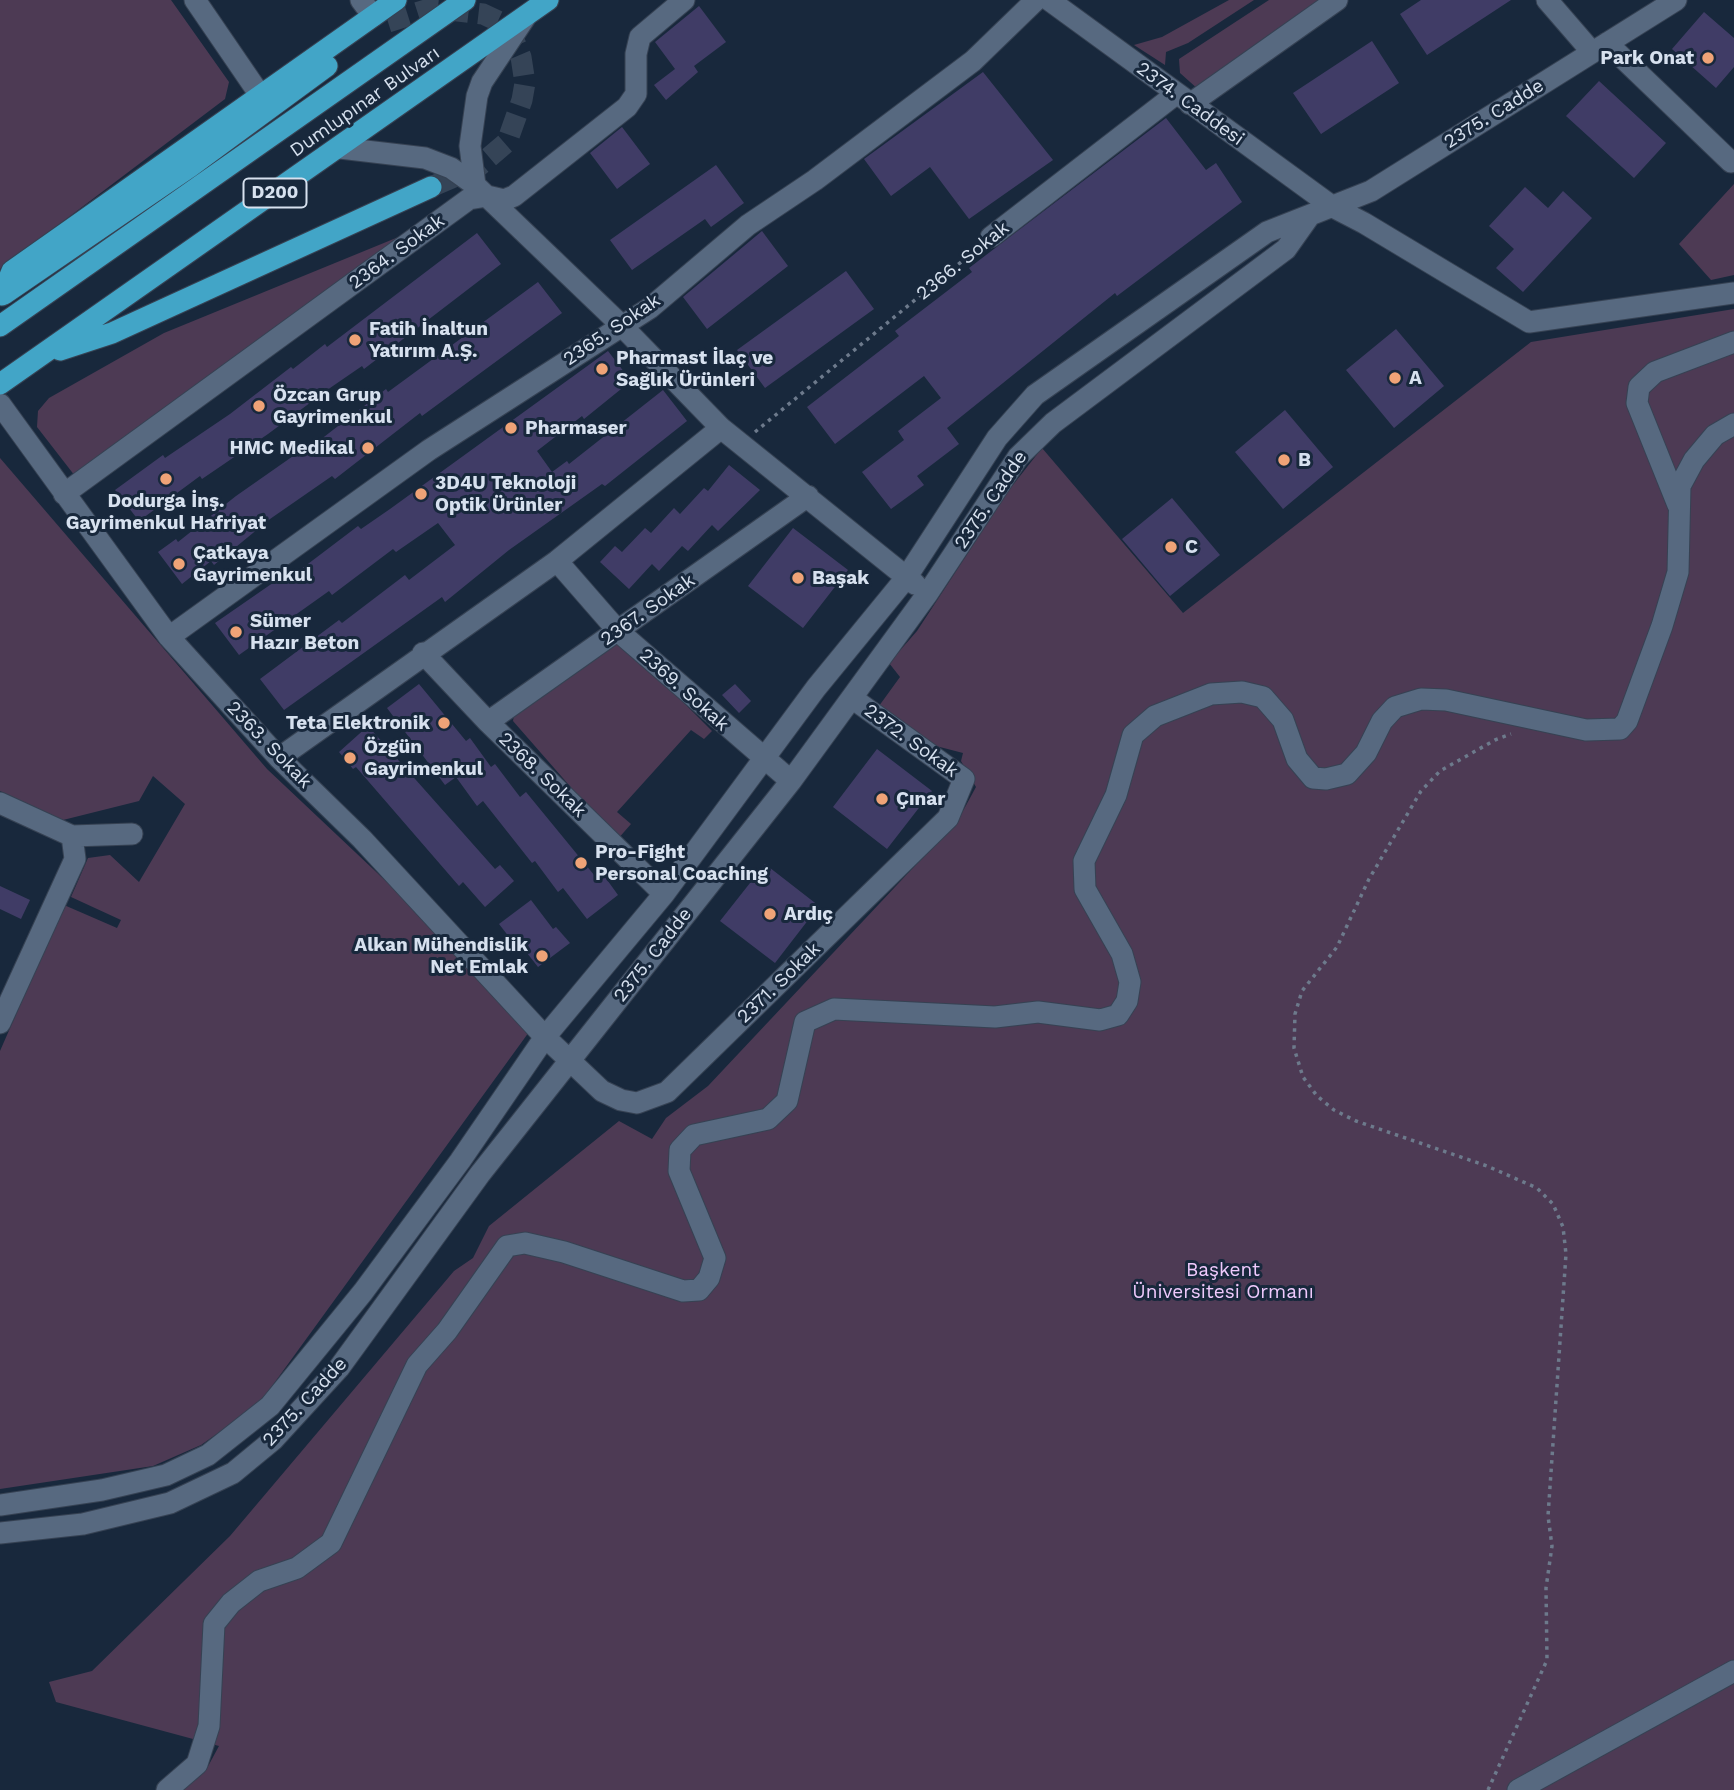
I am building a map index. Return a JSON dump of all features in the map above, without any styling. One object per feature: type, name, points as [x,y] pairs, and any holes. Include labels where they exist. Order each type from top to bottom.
[{"type":"highway","points":[[1,296],[12,271],[396,0]]},
{"type":"highway","name":"Dumlupınar Bulvarı","points":[[0,326],[465,0]]},
{"type":"highway","name":"Dumlupınar Bulvarı","points":[[0,384],[548,0]]},
{"type":"highway","points":[[1,296],[191,166],[374,13]]},
{"type":"highway","points":[[38,357],[112,333],[431,187]]},
{"type":"street","points":[[195,0],[260,95]]},
{"type":"street","name":"2364. Sokak","points":[[65,494],[481,190],[504,200],[514,196],[627,107],[636,94],[636,54],[640,37],[684,0]]},
{"type":"street","name":"2365. Sokak","points":[[169,637],[429,450],[650,308],[748,225],[816,180],[973,61],[1036,0]]},
{"type":"street","name":"2374. Caddesi","points":[[1049,0],[1333,207],[1529,322],[1734,293]]},
{"type":"street","name":"2366. Sokak","points":[[991,237],[1183,99],[1336,0]]},
{"type":"street","points":[[1547,0],[1731,162]]},
{"type":"street","name":"2375. Cadde","points":[[0,1505],[102,1490],[166,1475],[208,1455],[270,1406],[363,1292],[460,1161],[545,1037],[664,894],[763,759],[905,578],[997,438],[1035,395],[1267,232],[1371,191],[1676,0]]},
{"type":"street","points":[[481,190],[470,154],[477,96],[482,82],[526,16]]},
{"type":"street","points":[[340,148],[425,158],[451,168],[481,190],[621,325],[722,428],[905,578],[928,593]]},
{"type":"street","name":"2375. Cadde","points":[[0,1533],[83,1524],[170,1503],[233,1472],[255,1456],[339,1368],[480,1174],[791,781],[928,593],[1018,457],[1032,441],[1286,249],[1308,218]]},
{"type":"street","points":[[1679,508],[1637,403],[1639,387],[1654,372],[1734,342]]},
{"type":"street","name":"2363. Sokak","points":[[0,404],[169,637],[279,758],[362,839],[545,1037],[570,1060]]},
{"type":"street","points":[[167,1790],[197,1764],[209,1726],[214,1624],[231,1603],[259,1581],[297,1568],[331,1543],[417,1365],[447,1331],[507,1246],[525,1243],[564,1252],[682,1292],[699,1290],[709,1279],[715,1258],[679,1171],[680,1150],[694,1135],[768,1119],[787,1101],[805,1022],[834,1009],[995,1017],[1038,1012],[1100,1020],[1118,1015],[1127,1001],[1130,982],[1122,954],[1085,889],[1084,861],[1116,795],[1133,735],[1155,716],[1211,694],[1242,692],[1263,697],[1283,720],[1297,760],[1313,778],[1326,779],[1347,775],[1366,753],[1382,721],[1395,706],[1421,699],[1446,700],[1586,730],[1620,729],[1627,721],[1662,626],[1678,572],[1680,486],[1694,460],[1715,435],[1734,424]]},
{"type":"street","points":[[279,758],[423,653],[557,561],[722,428]]},
{"type":"street","name":"2367. Sokak","points":[[488,722],[808,496]]},
{"type":"street","name":"2369. Sokak","points":[[557,561],[618,631],[791,781]]},
{"type":"street","name":"2368. Sokak","points":[[423,653],[488,722],[664,894]]},
{"type":"street","name":"2372. Sokak","points":[[852,698],[964,779],[963,787]]},
{"type":"street","name":"2371. Sokak","points":[[570,1060],[602,1091],[621,1100],[649,1101],[667,1093],[948,818],[963,787]]},
{"type":"street","points":[[0,803],[72,836],[132,834]]},
{"type":"street","points":[[0,1023],[75,859],[72,836]]},
{"type":"street","points":[[1518,1790],[1734,1671]]},
{"type":"path","name":"2366. Sokak","points":[[754,433],[991,237]]},
{"type":"path","points":[[1488,1790],[1547,1660],[1546,1588],[1552,1546],[1548,1516],[1566,1254],[1563,1227],[1553,1204],[1537,1188],[1487,1166],[1356,1121],[1334,1110],[1317,1096],[1303,1077],[1294,1048],[1295,1014],[1302,990],[1337,947],[1370,878],[1421,791],[1440,771],[1495,740],[1517,733]]},
{"type":"green space","points":[[0,0],[171,0],[229,82],[225,99],[0,269]]},
{"type":"green space","points":[[1229,0],[1254,0],[1188,43],[1166,52],[1165,65],[1134,45],[1162,37]]},
{"type":"green space","points":[[1269,0],[1327,0],[1199,90],[1180,73],[1179,59]]},
{"type":"green space","points":[[1734,184],[1734,275],[1711,280],[1679,244]]},
{"type":"green space","points":[[418,229],[75,476],[37,427],[38,411],[49,398],[164,333]]},
{"type":"green space","name":"Başkent Üniversitesi Ormanı","points":[[1734,309],[1734,1790],[177,1790],[206,1770],[219,1746],[56,1702],[49,1682],[92,1671],[230,1536],[454,1271],[473,1258],[489,1226],[619,1121],[652,1139],[666,1118],[708,1086],[958,820],[976,787],[961,761],[963,753],[936,746],[879,706],[900,677],[889,663],[917,631],[1009,490],[1042,448],[1183,613],[1531,342]]},
{"type":"green space","points":[[0,458],[267,769],[461,952],[529,1032],[259,1404],[201,1445],[153,1466],[0,1489],[0,1051],[64,905],[117,928],[121,920],[71,897],[88,858],[110,855],[139,882],[185,804],[153,776],[139,801],[63,820],[0,791]]},
{"type":"green space","points":[[622,641],[712,731],[704,739],[691,730],[617,812],[631,824],[617,840],[513,721],[515,710]]},
{"type":"building","points":[[1421,0],[1511,0],[1427,55],[1400,14]]},
{"type":"building","points":[[699,6],[726,42],[694,66],[698,72],[666,100],[654,85],[675,69],[655,42]]},
{"type":"building","name":"Park Onat","points":[[1704,12],[1734,38],[1734,67],[1716,88],[1672,49]]},
{"type":"building","points":[[1372,41],[1399,83],[1321,134],[1293,93]]},
{"type":"building","points":[[983,72],[1053,160],[969,219],[930,167],[891,196],[864,159]]},
{"type":"building","points":[[1599,81],[1666,143],[1634,178],[1566,116]]},
{"type":"building","points":[[1166,118],[1206,170],[1216,163],[1242,202],[1117,296],[1115,293],[947,428],[959,444],[917,476],[924,485],[891,509],[862,472],[904,440],[898,431],[941,398],[924,376],[835,444],[807,407],[899,336],[895,331],[972,272],[969,268]]},
{"type":"building","points":[[622,127],[650,164],[617,189],[590,153]]},
{"type":"building","points":[[716,165],[744,203],[711,227],[705,219],[632,270],[610,240]]},
{"type":"building","points":[[1525,187],[1548,208],[1563,191],[1592,218],[1523,292],[1496,268],[1514,249],[1489,226]]},
{"type":"building","points":[[762,231],[788,266],[707,329],[683,297]]},
{"type":"building","points":[[477,233],[501,264],[364,369],[362,366],[268,434],[202,479],[200,476],[139,521],[115,490],[163,455],[165,458],[230,414],[325,344],[327,347]]},
{"type":"building","points":[[846,271],[874,309],[765,388],[737,350]]},
{"type":"building","points":[[538,282],[562,313],[422,416],[420,413],[335,479],[332,476],[270,519],[214,565],[211,561],[182,584],[158,552],[176,539],[178,542],[236,496],[296,454],[298,457],[386,389],[388,392]]},
{"type":"building","name":"A","points":[[1396,329],[1444,386],[1394,428],[1346,370]]},
{"type":"building","points":[[608,351],[631,381],[584,419],[582,416],[537,451],[552,472],[567,461],[569,464],[663,390],[687,421],[605,486],[602,484],[509,550],[445,602],[442,597],[284,710],[260,679],[339,620],[342,623],[405,575],[409,580],[455,545],[438,523],[396,552],[393,549],[332,595],[329,591],[239,655],[215,623],[293,569],[296,573],[358,526],[361,529],[390,509]]},
{"type":"building","name":"B","points":[[1285,410],[1333,467],[1283,509],[1235,452]]},
{"type":"building","points":[[729,465],[760,490],[718,531],[712,525],[688,551],[682,546],[659,571],[652,564],[629,589],[600,562],[615,546],[622,552],[645,528],[651,533],[674,508],[680,514],[704,488],[708,491]]},
{"type":"building","name":"C","points":[[1172,498],[1220,555],[1170,596],[1122,539]]},
{"type":"building","name":"Başak","points":[[793,528],[848,570],[803,628],[748,586]]},
{"type":"building","points":[[419,684],[466,741],[470,738],[491,767],[495,764],[520,797],[526,792],[599,881],[605,877],[618,895],[587,919],[563,888],[558,892],[535,861],[532,863],[483,801],[477,806],[456,777],[445,785],[387,708]]},
{"type":"building","points":[[735,684],[751,701],[739,713],[722,695]]},
{"type":"building","points":[[368,726],[495,869],[500,865],[514,881],[485,907],[463,882],[459,886],[356,767],[353,769],[339,752]]},
{"type":"building","name":"Çınar","points":[[877,749],[932,791],[887,849],[833,807]]},
{"type":"building","name":"Ardıç","points":[[765,864],[819,906],[775,963],[720,921]]},
{"type":"building","points":[[0,886],[30,900],[21,919],[0,909]]},
{"type":"building","points":[[531,900],[553,929],[556,927],[570,943],[538,967],[516,939],[513,942],[499,924]]},
{"type":"tunnel","points":[[388,22],[432,8],[483,14],[498,21],[513,38],[521,57],[525,83],[507,142],[479,166],[431,187]]},
{"type":"place","name":"Park Onat","points":[[1708,58]]},
{"type":"place","name":"Fatih İnaltun Yatırım A.Ş.","points":[[355,340]]},
{"type":"place","name":"Pharmast İlaç ve Sağlık Ürünleri","points":[[602,369]]},
{"type":"place","name":"A","points":[[1395,378]]},
{"type":"place","name":"Özcan Grup Gayrimenkul","points":[[259,406]]},
{"type":"place","name":"Pharmaser","points":[[511,428]]},
{"type":"place","name":"HMC Medikal","points":[[368,448]]},
{"type":"place","name":"B","points":[[1284,460]]},
{"type":"place","name":"Dodurga İnş. Gayrimenkul Hafriyat","points":[[166,479]]},
{"type":"place","name":"3D4U Teknoloji Optik Ürünler","points":[[421,494]]},
{"type":"place","name":"C","points":[[1171,547]]},
{"type":"place","name":"Çatkaya Gayrimenkul","points":[[179,564]]},
{"type":"place","name":"Başak","points":[[798,578]]},
{"type":"place","name":"Sümer Hazır Beton","points":[[236,632]]},
{"type":"place","name":"Teta Elektronik","points":[[444,723]]},
{"type":"place","name":"Özgün Gayrimenkul","points":[[350,758]]},
{"type":"place","name":"Çınar","points":[[882,799]]},
{"type":"place","name":"Pro-Fight Personal Coaching","points":[[581,863]]},
{"type":"place","name":"Ardıç","points":[[770,914]]},
{"type":"place","name":"Alkan Mühendislik Net Emlak","points":[[542,956]]}]
